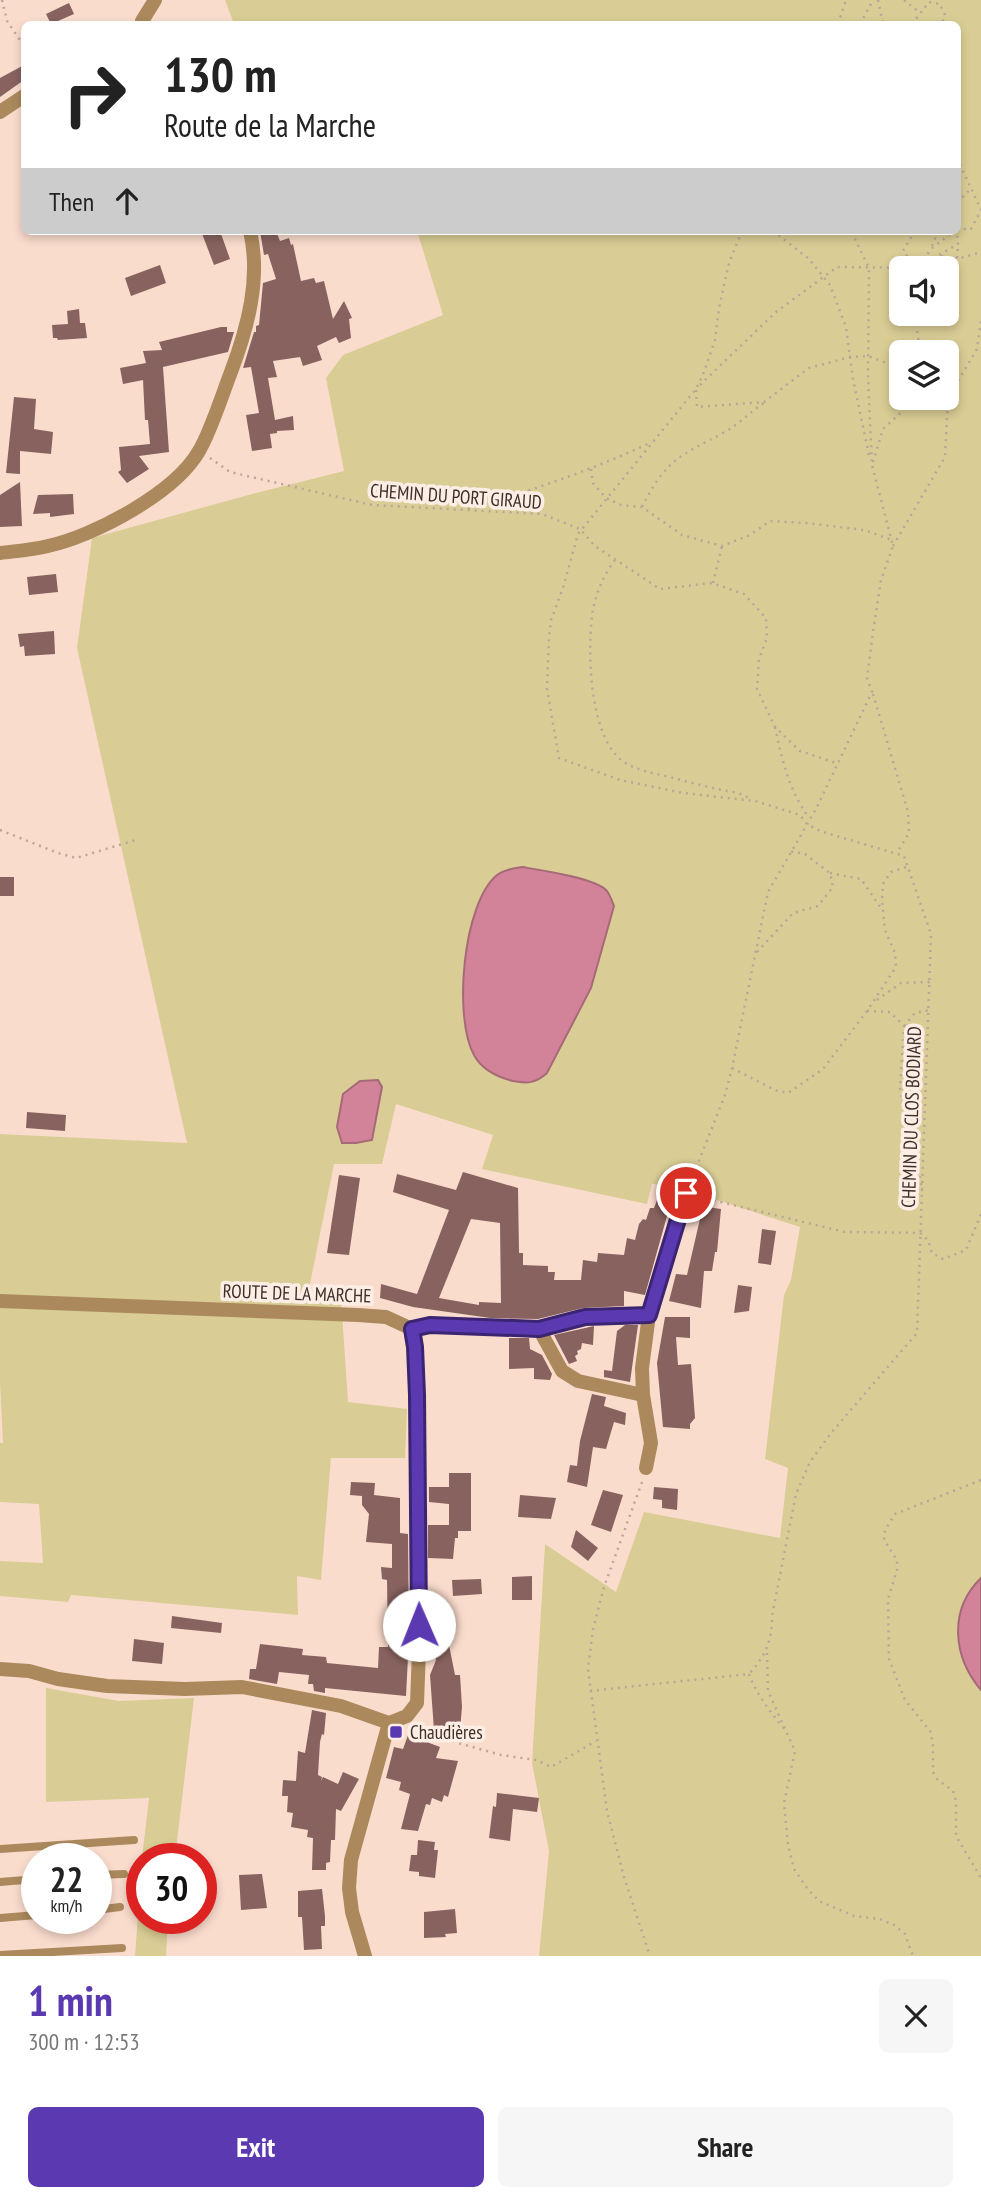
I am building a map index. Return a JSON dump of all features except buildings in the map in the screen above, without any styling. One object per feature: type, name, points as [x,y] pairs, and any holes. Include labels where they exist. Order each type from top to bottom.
[{"type":"street","points":[[143,21],[153,1]]},
{"type":"street","points":[[0,111],[21,98]]},
{"type":"street","points":[[0,553],[48,546],[80,535],[142,506],[175,481],[199,452],[247,327],[256,260],[251,235]]},
{"type":"street","points":[[646,1468],[651,1443],[643,1395],[642,1368],[649,1315],[686,1193]]},
{"type":"street","name":"ROUTE DE LA MARCHE","points":[[0,1301],[358,1315],[386,1317],[412,1329],[430,1325],[539,1329],[585,1317],[649,1315]]},
{"type":"street","points":[[0,1669],[29,1671],[58,1679],[107,1686],[185,1689],[242,1687],[341,1706],[389,1723],[407,1716],[418,1703],[419,1651],[417,1395],[412,1329]]},
{"type":"street","points":[[539,1329],[562,1371],[578,1381],[643,1395]]},
{"type":"street","points":[[365,1956],[352,1912],[349,1888],[351,1860],[389,1723]]},
{"type":"lane","points":[[0,1849],[134,1840]]},
{"type":"lane","points":[[112,1874],[124,1874]]},
{"type":"lane","points":[[0,1882],[21,1880]]},
{"type":"lane","points":[[112,1909],[120,1908]]},
{"type":"lane","points":[[0,1917],[21,1916]]},
{"type":"lane","points":[[0,1955],[122,1948]]},
{"type":"path","points":[[2,0],[7,21],[21,42]]},
{"type":"path","points":[[839,21],[846,0]]},
{"type":"path","points":[[862,21],[873,0]]},
{"type":"path","points":[[878,0],[882,21]]},
{"type":"path","points":[[904,0],[919,12]]},
{"type":"path","points":[[914,21],[929,2],[940,5],[945,15],[943,21]]},
{"type":"path","points":[[961,166],[981,210],[971,229],[961,230]]},
{"type":"path","points":[[961,199],[972,189]]},
{"type":"path","points":[[741,235],[729,263],[715,340],[705,372],[696,389],[697,407],[764,402]]},
{"type":"path","points":[[778,235],[809,259],[830,285],[846,327],[872,465],[893,546]]},
{"type":"path","points":[[853,235],[869,268],[868,356],[872,465]]},
{"type":"path","points":[[907,256],[903,251],[913,235]]},
{"type":"path","points":[[931,249],[936,235]]},
{"type":"path","points":[[925,256],[949,235]]},
{"type":"path","points":[[957,235],[957,256]]},
{"type":"path","points":[[940,256],[958,244]]},
{"type":"path","points":[[959,258],[981,252]]},
{"type":"path","points":[[755,801],[683,793],[621,780],[559,758],[547,689],[551,620],[563,589],[580,528],[696,389],[776,312],[822,276],[837,267],[889,268]]},
{"type":"path","points":[[615,560],[601,583],[593,608],[592,680],[601,729],[608,745],[621,761],[640,771],[738,793],[800,815],[807,824],[820,831],[897,853],[909,833],[908,812],[867,678],[881,580],[893,546],[944,457],[948,398],[976,349],[981,320]]},
{"type":"path","points":[[642,507],[652,485],[670,463],[692,448],[740,423],[788,382],[809,369],[850,357],[868,356],[889,364]]},
{"type":"path","points":[[872,465],[883,429],[904,410]]},
{"type":"path","points":[[465,510],[534,491],[654,440]]},
{"type":"path","name":"CHEMIN DU PORT GIRAUD","points":[[199,452],[230,472],[372,505],[541,514],[580,528]]},
{"type":"path","points":[[591,469],[593,482],[606,498],[621,505],[642,507],[682,535],[722,545],[750,534],[770,521],[864,530],[892,540]]},
{"type":"path","points":[[580,528],[595,546],[660,589],[712,583],[744,594],[766,618],[767,638],[759,659],[757,689],[775,727],[792,789],[810,819]]},
{"type":"path","points":[[712,583],[722,545]]},
{"type":"path","points":[[686,1193],[725,1095],[768,892],[789,851],[810,819],[872,692]]},
{"type":"path","points":[[775,727],[800,751],[836,763]]},
{"type":"path","points":[[0,830],[76,858],[136,840]]},
{"type":"path","points":[[789,851],[805,854],[830,873],[861,879],[883,912]]},
{"type":"path","name":"CHEMIN DU CLOS BODIARD","points":[[686,1193],[845,1232],[920,1233],[931,933],[904,856],[897,853]]},
{"type":"path","points":[[732,1069],[775,1090],[788,1093],[823,1069],[874,1002],[896,967],[895,953],[885,930],[883,884],[891,872],[908,867]]},
{"type":"path","points":[[755,954],[793,913],[818,906],[833,887],[830,873]]},
{"type":"path","points":[[874,1002],[901,983],[930,982]]},
{"type":"path","points":[[923,1198],[912,1125],[904,1109],[900,1088],[904,1026],[915,1013],[929,1010]]},
{"type":"path","points":[[867,1011],[890,1012],[904,1026]]},
{"type":"path","points":[[920,1233],[928,1240],[932,1253],[943,1259],[950,1257],[966,1250],[981,1214]]},
{"type":"path","points":[[913,1956],[905,1934],[894,1925],[880,1919],[854,1916],[820,1901],[794,1869],[788,1845],[785,1803],[794,1751],[789,1734],[768,1691],[766,1670],[772,1637],[772,1616],[796,1494],[810,1462],[831,1433],[917,1333],[920,1233]]},
{"type":"path","points":[[646,1468],[640,1491],[612,1561],[596,1619],[588,1670],[607,1811],[650,1956]]},
{"type":"path","points":[[981,1480],[895,1514],[885,1530],[884,1540],[897,1560],[897,1570],[888,1599],[889,1659],[905,1700],[930,1731],[933,1772],[937,1779],[953,1791],[956,1801],[956,1836],[981,1878]]},
{"type":"path","points":[[590,1691],[749,1674],[768,1649]]},
{"type":"path","points":[[749,1674],[770,1712],[789,1734]]},
{"type":"path","points":[[389,1723],[501,1755],[537,1760],[551,1766],[598,1740]]},
{"type":"shaded area","points":[[225,0],[981,0],[981,1956],[539,1956],[549,1851],[532,1763],[545,1544],[616,1592],[644,1512],[780,1538],[788,1468],[765,1459],[784,1295],[791,1280],[800,1227],[671,1185],[652,1184],[647,1204],[482,1169],[493,1135],[396,1104],[382,1164],[334,1164],[307,1299],[341,1298],[348,1402],[407,1409],[405,1458],[331,1458],[321,1580],[297,1576],[298,1615],[71,1595],[68,1602],[0,1596],[0,1561],[43,1563],[39,1504],[0,1502],[0,1443],[3,1443],[0,1382],[0,1134],[187,1143],[77,648],[92,538],[344,471],[326,378],[343,355],[443,315],[418,235],[961,235],[961,21],[233,21]],"holes":[[[497,875],[591,988],[547,1073],[474,1055],[464,1022],[462,993],[479,902]]]},
{"type":"shaded area","points":[[522,867],[592,882],[607,891],[614,906],[591,988],[547,1073],[535,1081],[527,1082],[513,1081],[496,1075],[477,1060],[468,1038],[463,989],[469,934],[485,889],[500,873]]},
{"type":"shaded area","points":[[378,1080],[382,1087],[372,1140],[342,1143],[337,1127],[343,1094],[360,1081]]},
{"type":"shaded area","points":[[981,1578],[981,1690],[965,1663],[958,1634],[963,1604]]},
{"type":"shaded area","points":[[46,1688],[119,1701],[194,1698],[177,1843],[144,1843],[149,1798],[46,1802]]},
{"type":"shaded area","points":[[137,1934],[167,1934],[166,1956],[135,1956]]},
{"type":"place","name":"Chaudières","points":[[396,1732]]},
{"type":"route","points":[[419,1625],[417,1395],[412,1329],[430,1325],[539,1329],[585,1317],[649,1315],[686,1193]]}]
